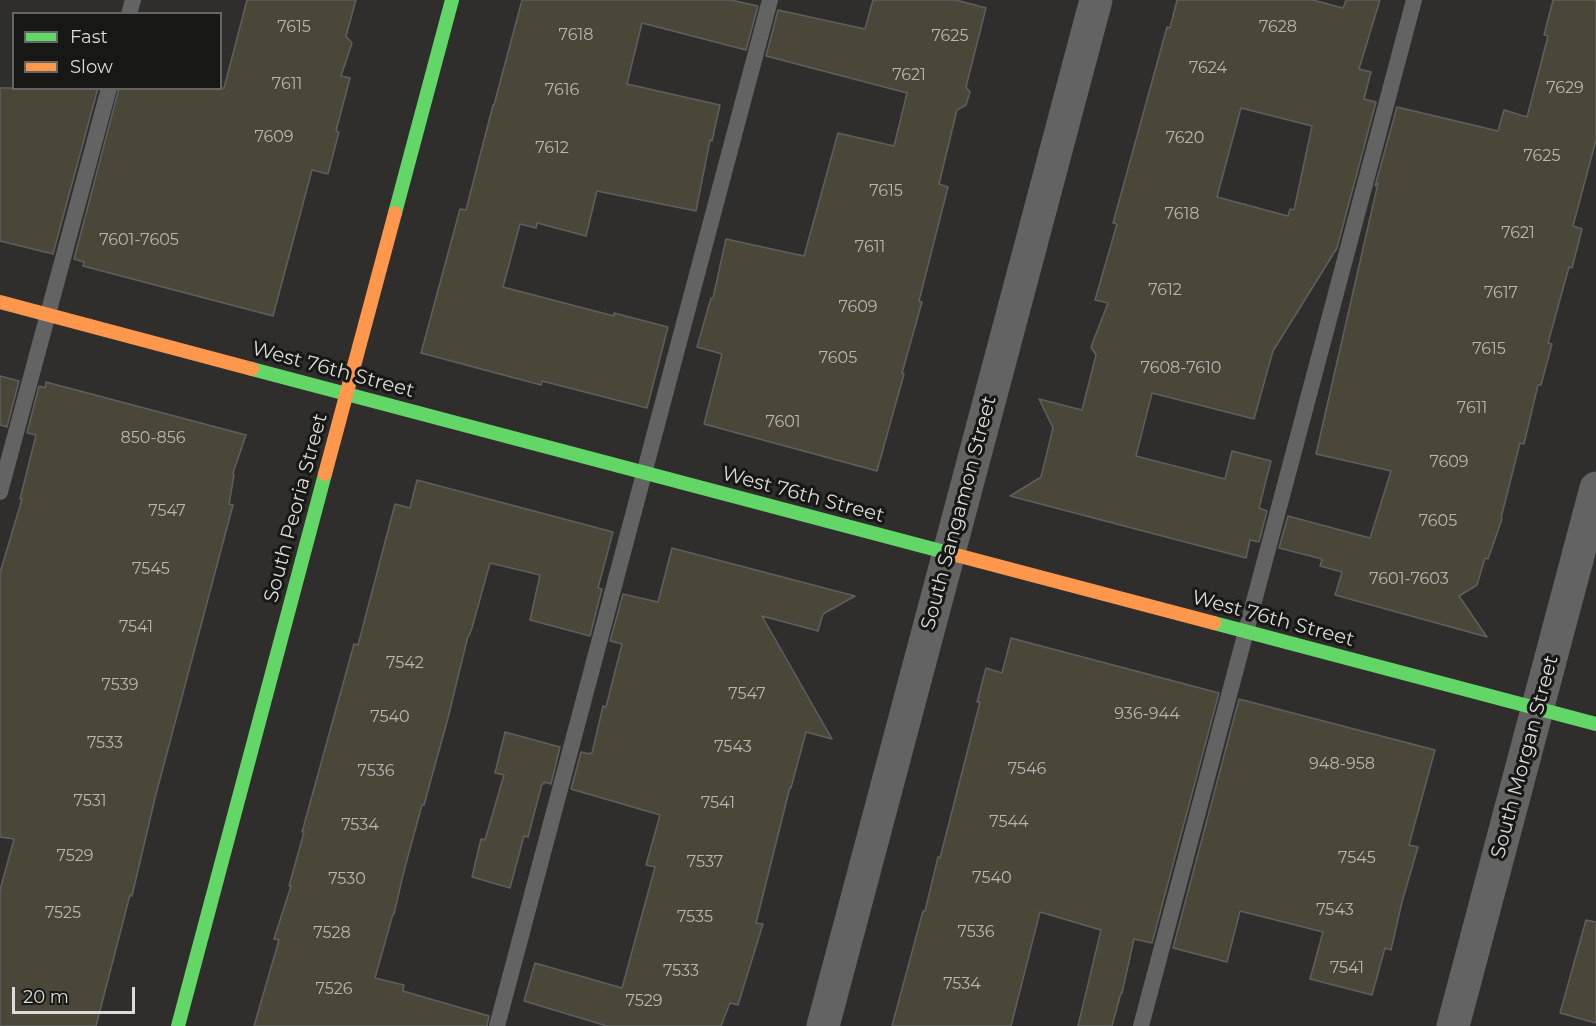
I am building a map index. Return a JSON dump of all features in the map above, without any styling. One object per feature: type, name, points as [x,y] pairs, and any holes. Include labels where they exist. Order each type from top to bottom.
[{"type":"street","name":"South Peoria Street","points":[[178,1026],[452,0]]},
{"type":"street","name":"South Sangamon Street","points":[[824,1026],[1096,0]]},
{"type":"street","name":"West 76th Street","points":[[0,302],[1596,724]]},
{"type":"street","name":"South Morgan Street","points":[[1453,1026],[1596,488]]},
{"type":"lane","points":[[497,1026],[770,0]]},
{"type":"lane","points":[[1141,1026],[1414,0]]},
{"type":"lane","points":[[0,492],[108,90]]},
{"type":"building","points":[[247,0],[356,0],[346,36],[352,43],[341,76],[350,78],[336,131],[339,132],[328,174],[312,170],[273,316],[83,266],[84,262],[74,259],[118,90],[222,90]]},
{"type":"building","points":[[522,0],[731,0],[758,6],[746,50],[642,23],[627,84],[720,105],[712,141],[710,140],[696,211],[597,191],[586,236],[537,223],[536,228],[520,224],[503,287],[614,316],[614,313],[668,327],[647,408],[542,381],[541,385],[421,353],[460,209],[466,210]]},
{"type":"building","points":[[873,0],[956,0],[986,8],[966,87],[970,92],[966,105],[957,110],[939,184],[948,187],[919,301],[922,302],[902,373],[904,374],[877,471],[704,424],[722,354],[697,347],[711,298],[713,298],[726,239],[804,256],[838,133],[894,146],[907,93],[766,56],[778,10],[865,29]]},
{"type":"building","points":[[1177,0],[1313,0],[1343,8],[1346,0],[1380,0],[1359,69],[1371,72],[1364,99],[1376,102],[1337,248],[1273,351],[1254,419],[1152,393],[1136,456],[1225,479],[1232,451],[1271,461],[1259,508],[1267,511],[1259,542],[1250,540],[1246,558],[1010,496],[1041,477],[1053,428],[1039,399],[1082,410],[1096,355],[1091,347],[1108,303],[1095,300],[1117,224],[1113,223],[1167,27],[1170,28]],"holes":[[[1241,108],[1312,126],[1294,210],[1290,209],[1288,216],[1217,197]]]},
{"type":"building","points":[[1553,0],[1596,0],[1596,140],[1573,226],[1582,229],[1548,343],[1552,344],[1541,385],[1538,385],[1524,444],[1520,443],[1502,519],[1488,559],[1485,558],[1477,585],[1459,596],[1487,637],[1335,595],[1342,572],[1320,566],[1322,559],[1279,548],[1288,516],[1370,538],[1391,471],[1316,454],[1378,183],[1375,186],[1397,107],[1498,131],[1504,110],[1527,117],[1548,36],[1544,35]]},
{"type":"building","points":[[0,88],[97,90],[53,254],[0,241]]},
{"type":"building","points":[[0,376],[19,381],[7,427],[0,425]]},
{"type":"building","points":[[46,382],[246,435],[233,473],[229,504],[233,505],[96,1026],[0,1026],[0,890],[14,839],[0,837],[0,573],[22,499],[20,499],[36,435],[27,433],[39,386],[45,388]]},
{"type":"building","points":[[417,480],[613,532],[598,588],[602,589],[590,636],[530,620],[540,575],[490,563],[375,978],[404,985],[403,991],[489,1016],[487,1026],[254,1026],[279,940],[274,939],[291,886],[289,886],[304,832],[302,832],[354,644],[358,645],[395,504],[410,508]]},
{"type":"building","points":[[672,548],[855,596],[823,614],[818,631],[762,616],[832,739],[806,732],[756,923],[763,924],[738,1005],[730,1003],[721,1026],[607,1026],[524,1001],[535,963],[622,988],[655,867],[646,865],[660,815],[571,789],[581,752],[592,753],[603,706],[606,707],[622,644],[610,641],[623,594],[658,602]]},
{"type":"building","points":[[1011,638],[1219,693],[1152,943],[1134,939],[1112,1026],[1078,1026],[1101,930],[1040,912],[1011,1026],[892,1026],[938,857],[940,858],[980,702],[977,702],[986,668],[1002,673]]},
{"type":"building","points":[[1239,699],[1435,750],[1409,845],[1418,847],[1391,950],[1385,948],[1372,995],[1310,979],[1323,932],[1240,911],[1227,962],[1173,948]]},
{"type":"building","points":[[505,732],[560,747],[551,784],[544,782],[542,784],[528,837],[524,836],[510,888],[472,877],[481,839],[485,840],[504,775],[495,773]]},
{"type":"building","points":[[1586,920],[1596,922],[1596,1023],[1560,1013]]},
{"type":"traffic: fast","points":[[395,213],[452,0]]},
{"type":"traffic: fast","points":[[252,369],[960,556]]},
{"type":"traffic: fast","points":[[178,1026],[325,474]]},
{"type":"traffic: fast","points":[[1214,623],[1596,724]]},
{"type":"traffic: slow","points":[[325,474],[395,213]]},
{"type":"traffic: slow","points":[[0,302],[252,369]]},
{"type":"traffic: slow","points":[[960,556],[1214,623]]}]
